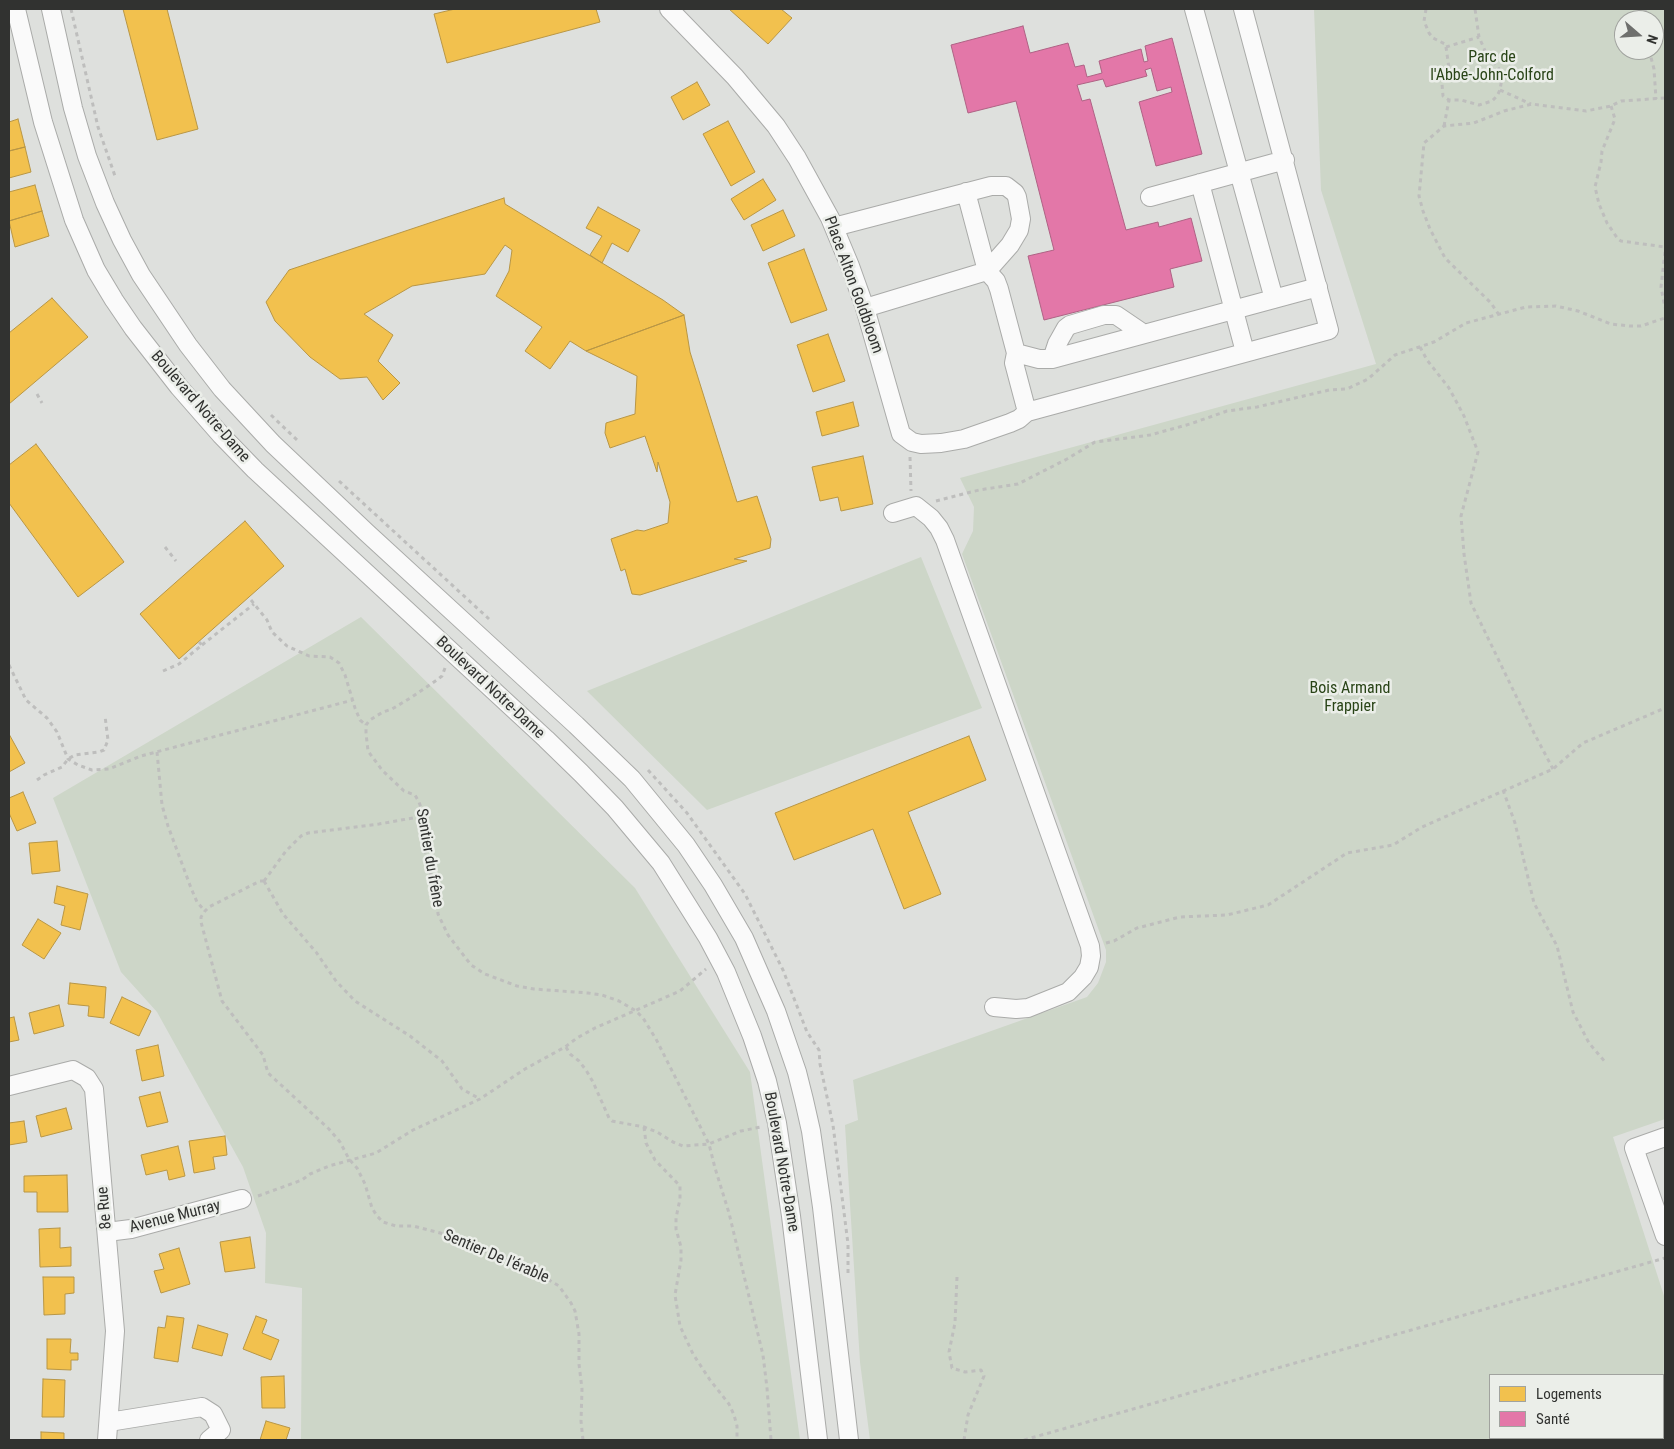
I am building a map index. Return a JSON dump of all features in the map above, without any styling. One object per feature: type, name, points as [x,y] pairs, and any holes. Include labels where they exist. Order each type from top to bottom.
[{"type":"street","name":"Boulevard Notre-Dame","points":[[16,9],[43,122],[74,220],[96,270],[133,328],[179,387],[255,470],[546,739],[597,789],[660,863],[708,938],[726,972],[752,1036],[767,1082],[777,1123],[791,1216],[818,1440]]},
{"type":"street","name":"Boulevard Notre-Dame","points":[[50,9],[75,116],[87,156],[105,203],[141,276],[188,345],[222,389],[273,444],[570,719],[632,779],[675,830],[703,869],[744,938],[776,1011],[797,1072],[804,1100],[822,1207],[849,1440]]},
{"type":"street","name":"Place Alton Goldbloom","points":[[669,9],[735,77],[776,126],[824,205],[834,226],[865,308],[907,438]]},
{"type":"street","points":[[1194,9],[1274,299]]},
{"type":"street","points":[[907,438],[932,444],[957,441],[1020,419],[1027,412],[1329,330],[1243,9]]},
{"type":"street","points":[[1150,197],[1285,160]]},
{"type":"street","points":[[1200,184],[1244,352]]},
{"type":"street","points":[[834,226],[991,186],[1002,185],[1011,189],[1016,197],[1021,219],[1019,230],[1010,245],[988,272],[865,308]]},
{"type":"street","points":[[966,192],[988,272],[996,281],[1016,353],[1014,363],[1027,412]]},
{"type":"street","points":[[1016,353],[1039,359],[1052,359],[1318,287]]},
{"type":"street","points":[[1052,359],[1057,344],[1066,328],[1104,314],[1116,315],[1144,334]]},
{"type":"street","points":[[893,513],[916,506],[931,518],[945,540],[1090,946],[1090,961],[1084,977],[1068,992],[1028,1008],[994,1007]]},
{"type":"street","name":"8e Rue","points":[[9,1086],[73,1070],[87,1078],[94,1089],[97,1106],[115,1331],[107,1440]]},
{"type":"street","points":[[1665,1137],[1634,1148],[1665,1236]]},
{"type":"street","name":"Avenue Murray","points":[[107,1232],[131,1229],[248,1199]]},
{"type":"street","points":[[109,1422],[202,1407],[214,1414],[221,1430],[209,1440]]},
{"type":"path","points":[[71,9],[96,118],[117,182]]},
{"type":"path","points":[[1426,9],[1424,21],[1426,28],[1433,38],[1445,44],[1446,47],[1448,74],[1442,84],[1443,96],[1449,100],[1461,100],[1479,105],[1492,101],[1500,90],[1502,78],[1500,70],[1486,53],[1479,37],[1475,9]]},
{"type":"path","points":[[1446,47],[1479,37]]},
{"type":"path","points":[[1652,60],[1656,99]]},
{"type":"path","points":[[1500,90],[1532,104],[1586,111],[1611,106],[1621,101],[1665,98]]},
{"type":"path","points":[[1444,126],[1449,100]]},
{"type":"path","points":[[1499,315],[1491,304],[1446,258],[1437,244],[1423,211],[1419,196],[1424,144],[1444,126],[1474,123],[1504,111],[1532,104]]},
{"type":"path","points":[[1611,106],[1615,119],[1602,151],[1595,187],[1599,204],[1618,239],[1665,247]]},
{"type":"path","points":[[1665,252],[1661,287],[1665,308]]},
{"type":"path","points":[[907,438],[911,489],[916,506],[979,490],[1018,484],[1067,459],[1095,442],[1150,435],[1228,411],[1257,407],[1329,390],[1347,388],[1368,380],[1395,355],[1434,342],[1466,323],[1526,307],[1556,306],[1578,311],[1611,324],[1621,325],[1641,326],[1665,318]]},
{"type":"path","points":[[1420,347],[1449,388],[1464,416],[1478,452],[1461,516],[1471,604],[1553,769]]},
{"type":"path","points":[[37,394],[42,404]]},
{"type":"path","points":[[269,413],[297,441]]},
{"type":"path","points":[[338,480],[479,609],[492,625]]},
{"type":"path","points":[[165,547],[176,561]]},
{"type":"path","points":[[251,600],[267,620],[272,632],[287,646],[296,652],[309,656],[322,656],[334,659],[345,676],[360,720],[366,725],[375,716],[400,704],[437,680],[442,676],[448,665]]},
{"type":"path","points":[[163,671],[179,664],[201,644],[254,604]]},
{"type":"path","points":[[9,665],[26,700],[47,718],[57,732],[68,759],[92,770],[109,769],[141,756],[353,700]]},
{"type":"path","points":[[1090,946],[1114,941],[1137,928],[1180,917],[1226,915],[1268,905],[1347,853],[1393,845],[1422,826],[1553,769],[1583,743],[1665,708]]},
{"type":"path","points":[[37,780],[62,767],[68,759],[75,755],[104,750],[108,740],[105,716]]},
{"type":"path","name":"Sentier du frêne","points":[[366,725],[366,744],[373,760],[404,791],[415,795],[419,802],[424,816],[426,855],[437,897],[438,914],[448,935],[471,965],[485,974],[517,986],[602,995],[636,1011]]},
{"type":"path","points":[[157,752],[162,805],[168,826],[197,902],[205,911],[260,881],[264,881],[290,847],[301,836],[308,833],[424,816]]},
{"type":"path","points":[[1503,790],[1515,823],[1534,903],[1557,946],[1573,1012],[1589,1043],[1606,1063]]},
{"type":"path","points":[[264,881],[283,914],[316,952],[336,981],[355,1001],[410,1036],[442,1061],[462,1089],[480,1099]]},
{"type":"path","name":"Sentier De l'érable","points":[[205,911],[201,917],[201,922],[222,1001],[262,1056],[268,1073],[340,1142],[349,1160],[357,1168],[365,1184],[372,1208],[377,1216],[383,1222],[396,1226],[414,1226],[456,1237],[472,1248],[532,1269],[559,1286],[572,1303],[579,1334],[583,1440]]},
{"type":"path","points":[[778,959],[788,980],[806,1032],[819,1050],[820,1064],[834,1125]]},
{"type":"path","points":[[248,1199],[302,1180],[323,1168],[376,1153],[413,1130],[480,1099],[533,1064],[566,1047],[595,1028],[680,991],[711,967]]},
{"type":"path","points":[[636,1011],[643,1018],[656,1039],[709,1144],[729,1213],[763,1356],[771,1440]]},
{"type":"path","points":[[566,1047],[570,1054],[586,1070],[609,1118],[619,1123],[644,1127],[683,1146],[709,1144],[741,1132],[766,1126]]},
{"type":"path","points":[[644,1127],[646,1143],[655,1160],[677,1182],[680,1190],[676,1228],[681,1247],[681,1260],[675,1295],[680,1326],[693,1354],[729,1404],[737,1426],[737,1440]]},
{"type":"path","points":[[1024,1440],[1665,1258]]},
{"type":"path","points":[[957,1277],[955,1323],[949,1352],[952,1368],[965,1372],[981,1370],[984,1376],[968,1415],[964,1440]]},
{"type":"green space","name":"Bois Armand Frappier","points":[[1314,9],[1665,9],[1665,1119],[1613,1137],[1665,1299],[1665,1440],[870,1440],[860,1362],[845,1125],[858,1120],[853,1080],[1087,997],[1098,983],[1106,962],[1106,950],[962,554],[973,531],[974,507],[960,478],[1376,364],[1321,190]]},
{"type":"green space","points":[[921,557],[982,708],[707,810],[587,691]]},
{"type":"green space","points":[[361,617],[635,888],[750,1072],[800,1440],[301,1440],[302,1288],[265,1283],[266,1233],[243,1167],[157,1012],[121,972],[53,798]]},
{"type":"building: Logements","points":[[123,9],[167,9],[198,129],[157,140]]},
{"type":"building: Logements","points":[[455,9],[596,9],[600,22],[447,63],[434,14]]},
{"type":"building: Logements","points":[[729,9],[781,9],[792,18],[768,44]]},
{"type":"building: Logements","points":[[697,82],[710,105],[683,120],[671,97]]},
{"type":"building: Logements","points":[[18,119],[25,147],[9,151],[9,122]]},
{"type":"building: Logements","points":[[728,121],[755,172],[731,186],[703,134]]},
{"type":"building: Logements","points":[[25,147],[31,172],[9,178],[9,151]]},
{"type":"building: Logements","points":[[763,179],[776,200],[744,220],[731,199]]},
{"type":"building: Logements","points":[[35,185],[42,211],[9,221],[9,192]]},
{"type":"building: Logements","points":[[504,198],[505,204],[663,300],[684,315],[586,351],[570,341],[550,369],[525,351],[542,327],[496,296],[509,271],[512,250],[505,245],[485,274],[412,286],[364,314],[393,335],[378,361],[400,383],[383,400],[367,377],[340,379],[310,357],[275,321],[266,302],[289,270]]},
{"type":"building: Logements","points":[[598,207],[640,230],[628,252],[612,243],[602,263],[590,255],[602,236],[586,228]]},
{"type":"building: Logements","points":[[783,210],[795,236],[763,251],[751,225]]},
{"type":"building: Logements","points":[[42,211],[49,236],[15,247],[9,221]]},
{"type":"building: Logements","points":[[804,249],[827,310],[791,323],[768,263]]},
{"type":"building: Logements","points":[[52,298],[88,337],[9,404],[9,333]]},
{"type":"building: Logements","points":[[684,315],[690,352],[737,502],[757,496],[771,539],[770,548],[734,559],[747,561],[640,595],[632,594],[625,569],[621,571],[611,539],[637,530],[644,531],[668,523],[670,502],[658,462],[657,472],[645,436],[610,448],[605,433],[606,423],[635,414],[637,376],[586,351]]},
{"type":"building: Logements","points":[[828,334],[845,381],[813,392],[797,345]]},
{"type":"building: Logements","points":[[853,402],[859,426],[822,436],[816,412]]},
{"type":"building: Logements","points":[[36,444],[124,562],[78,597],[9,503],[9,465]]},
{"type":"building: Logements","points":[[863,456],[873,504],[841,511],[838,497],[820,501],[812,467]]},
{"type":"building: Logements","points":[[245,521],[284,566],[179,659],[140,614]]},
{"type":"building: Logements","points":[[9,734],[25,763],[9,772]]},
{"type":"building: Logements","points":[[969,736],[986,780],[908,812],[941,894],[904,909],[873,829],[794,860],[775,813]]},
{"type":"building: Logements","points":[[23,792],[36,823],[17,831],[9,813],[9,798]]},
{"type":"building: Logements","points":[[57,841],[60,871],[32,874],[29,843]]},
{"type":"building: Logements","points":[[57,886],[88,894],[80,930],[61,925],[65,906],[54,903]]},
{"type":"building: Logements","points":[[38,919],[61,933],[44,959],[22,945]]},
{"type":"building: Logements","points":[[70,983],[106,987],[104,1018],[88,1016],[89,1006],[68,1004]]},
{"type":"building: Logements","points":[[122,997],[151,1011],[139,1036],[110,1023]]},
{"type":"building: Logements","points":[[59,1005],[64,1026],[34,1034],[29,1013]]},
{"type":"building: Logements","points":[[14,1017],[19,1040],[9,1042],[9,1018]]},
{"type":"building: Logements","points":[[158,1045],[164,1076],[142,1081],[136,1050]]},
{"type":"building: Logements","points":[[160,1092],[168,1122],[147,1127],[139,1097]]},
{"type":"building: Logements","points":[[66,1108],[72,1129],[41,1137],[36,1116]]},
{"type":"building: Logements","points":[[24,1121],[27,1142],[9,1145],[9,1123]]},
{"type":"building: Logements","points":[[225,1136],[227,1155],[213,1157],[215,1169],[194,1173],[189,1141]]},
{"type":"building: Logements","points":[[178,1146],[185,1176],[169,1180],[167,1170],[146,1175],[141,1155]]},
{"type":"building: Logements","points":[[67,1175],[68,1212],[37,1212],[37,1192],[24,1192],[24,1176]]},
{"type":"building: Logements","points":[[60,1228],[60,1248],[71,1247],[71,1266],[40,1267],[39,1229]]},
{"type":"building: Logements","points":[[250,1237],[255,1268],[225,1272],[220,1242]]},
{"type":"building: Logements","points":[[179,1248],[190,1284],[161,1293],[154,1271],[164,1269],[159,1254]]},
{"type":"building: Logements","points":[[43,1277],[74,1277],[74,1293],[65,1294],[65,1314],[44,1315]]},
{"type":"building: Logements","points":[[167,1316],[184,1318],[178,1362],[154,1358],[158,1327],[165,1328]]},
{"type":"building: Logements","points":[[256,1316],[267,1320],[262,1333],[279,1340],[271,1360],[243,1349]]},
{"type":"building: Logements","points":[[198,1325],[228,1334],[222,1356],[192,1348]]},
{"type":"building: Logements","points":[[47,1339],[71,1339],[70,1353],[78,1353],[78,1360],[71,1360],[71,1370],[47,1369]]},
{"type":"building: Logements","points":[[284,1376],[285,1408],[262,1408],[261,1377]]},
{"type":"building: Logements","points":[[43,1379],[65,1380],[64,1417],[42,1417]]},
{"type":"building: Logements","points":[[266,1421],[290,1428],[286,1440],[260,1440]]},
{"type":"building: Logements","points":[[41,1432],[64,1433],[64,1440],[41,1440]]},
{"type":"building: Santé","points":[[1023,26],[1030,53],[1068,43],[1075,67],[1084,65],[1087,77],[1102,73],[1099,61],[1141,49],[1144,62],[1148,61],[1145,46],[1172,38],[1202,154],[1156,166],[1139,102],[1172,92],[1171,87],[1157,91],[1151,68],[1145,70],[1147,76],[1106,87],[1103,79],[1077,85],[1082,101],[1090,99],[1126,230],[1158,222],[1159,227],[1191,218],[1202,261],[1170,269],[1174,287],[1044,320],[1028,256],[1054,250],[1016,101],[968,113],[951,45]]},
{"type":"park label","name":"Parc de l'Abbé-John-Colford","points":[[1492,67]]}]
